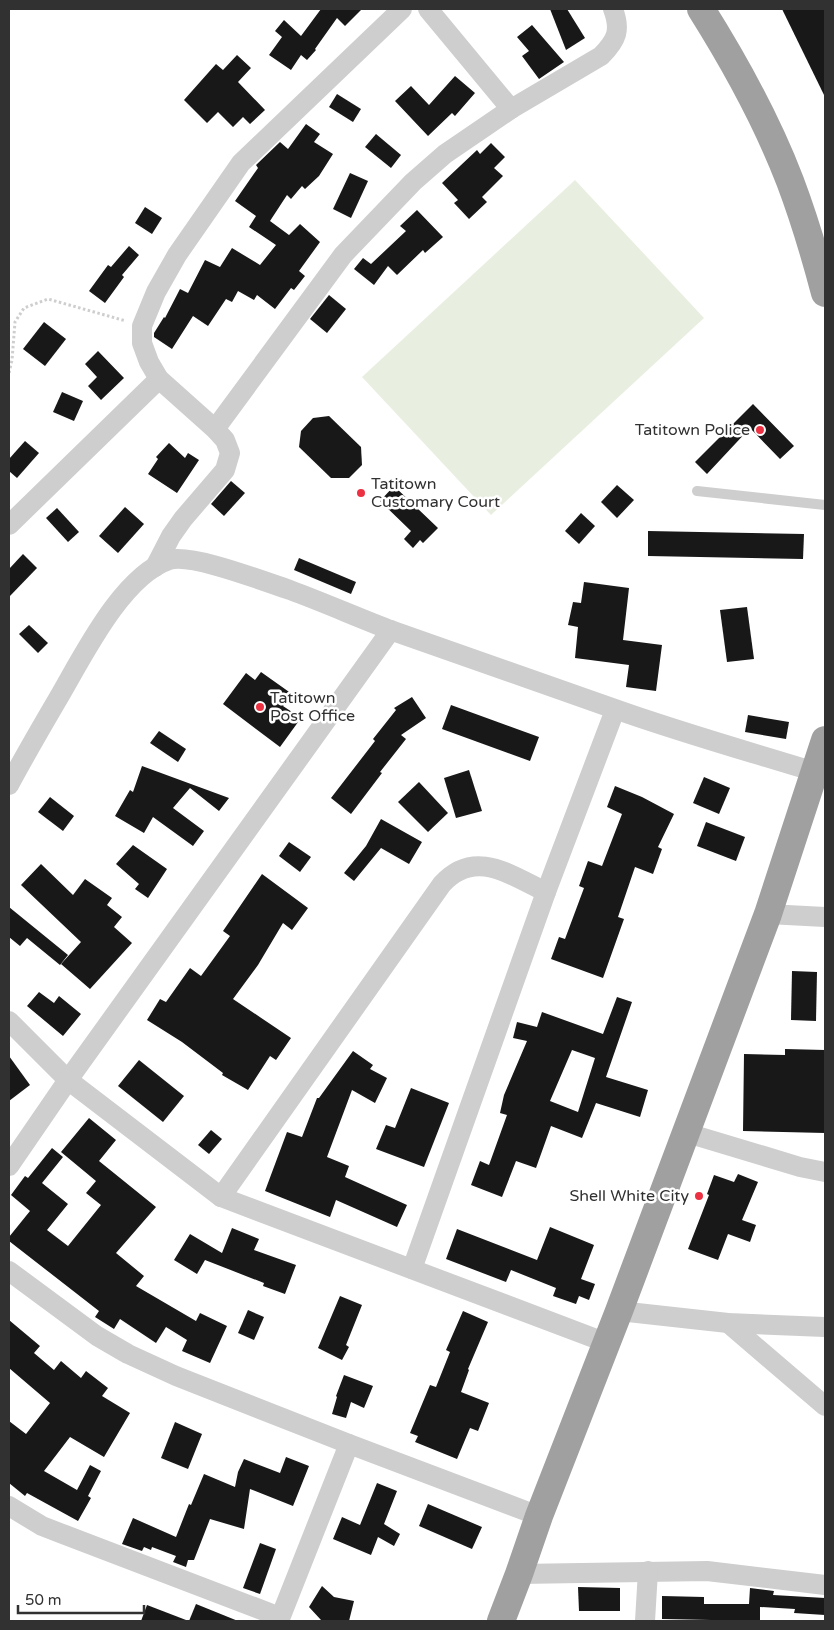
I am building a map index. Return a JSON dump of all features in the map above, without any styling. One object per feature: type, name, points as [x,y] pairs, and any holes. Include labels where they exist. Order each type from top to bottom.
[{"type":"highway","points":[[701,9],[748,90],[770,135],[789,180],[812,244],[825,293]]},
{"type":"highway","points":[[500,1621],[519,1574],[538,1516],[620,1311],[768,914],[820,772],[825,740]]},
{"type":"street","points":[[155,567],[171,536],[183,519],[225,470],[230,453],[225,440],[215,428],[159,379],[149,362],[142,344],[142,326],[156,292],[177,256],[241,163],[402,9]]},
{"type":"street","points":[[428,9],[511,110]]},
{"type":"street","points":[[215,428],[343,254],[413,182],[445,154],[511,110],[600,56],[612,45],[617,34],[616,18],[613,9]]},
{"type":"street","points":[[9,525],[159,379]]},
{"type":"street","points":[[9,785],[14,761],[98,629],[118,602],[136,583],[155,567],[171,559],[211,564],[306,596],[391,630],[615,710],[820,772]]},
{"type":"street","points":[[9,1166],[68,1080],[391,630]]},
{"type":"street","points":[[412,1269],[546,892],[615,710]]},
{"type":"street","points":[[221,1197],[442,884],[452,873],[462,868],[476,865],[491,866],[546,892]]},
{"type":"street","points":[[768,914],[825,917]]},
{"type":"street","points":[[9,1021],[68,1080],[221,1197],[607,1343]]},
{"type":"street","points":[[687,1133],[800,1168],[825,1172]]},
{"type":"street","points":[[9,1271],[97,1336],[128,1354],[176,1376],[348,1444],[538,1516]]},
{"type":"street","points":[[620,1311],[728,1323],[825,1327]]},
{"type":"street","points":[[728,1323],[825,1406]]},
{"type":"street","points":[[11,1511],[42,1526],[280,1619],[348,1444]]},
{"type":"street","points":[[645,1621],[648,1571]]},
{"type":"street","points":[[519,1574],[707,1571],[825,1585]]},
{"type":"lane","points":[[697,491],[825,505]]},
{"type":"path","points":[[9,373],[15,322],[24,308],[48,299],[142,326]]},
{"type":"shaded area","points":[[575,180],[704,318],[491,515],[362,377]]},
{"type":"building","points":[[321,9],[362,9],[345,26],[337,18],[316,50],[307,60],[301,55],[291,70],[269,55],[282,37],[275,31],[284,20],[301,36]]},
{"type":"building","points":[[550,9],[567,9],[585,38],[566,50]]},
{"type":"building","points":[[782,9],[825,9],[825,97]]},
{"type":"building","points":[[532,25],[564,62],[539,79],[522,56],[529,51],[517,37]]},
{"type":"building","points":[[237,55],[251,68],[238,82],[265,110],[250,124],[243,117],[233,127],[218,112],[207,123],[184,100],[216,64],[223,70]]},
{"type":"building","points":[[455,76],[475,93],[455,116],[452,113],[428,136],[395,101],[411,86],[429,105]]},
{"type":"building","points":[[337,94],[361,109],[353,122],[329,107]]},
{"type":"building","points":[[306,124],[320,134],[314,142],[333,154],[319,176],[305,189],[302,186],[291,199],[287,195],[270,221],[289,235],[300,224],[320,242],[299,271],[305,276],[294,290],[291,288],[275,309],[257,295],[254,300],[238,291],[232,302],[226,299],[208,326],[193,316],[172,349],[154,337],[154,333],[165,318],[180,289],[188,293],[205,260],[220,267],[232,248],[260,265],[276,245],[249,227],[256,216],[235,201],[258,168],[256,165],[280,142],[288,149]]},
{"type":"building","points":[[376,134],[401,155],[391,168],[365,147]]},
{"type":"building","points":[[491,143],[505,157],[494,168],[503,176],[482,197],[487,202],[469,219],[454,203],[458,200],[442,183],[477,150],[480,154]]},
{"type":"building","points":[[350,173],[368,181],[351,218],[333,209]]},
{"type":"building","points":[[145,207],[162,218],[152,234],[135,223]]},
{"type":"building","points":[[417,210],[443,237],[425,253],[423,250],[397,275],[388,266],[374,285],[354,269],[363,258],[371,264],[406,231],[400,226]]},
{"type":"building","points":[[129,246],[139,255],[122,275],[124,277],[105,303],[89,291],[108,265],[111,267]]},
{"type":"building","points":[[329,295],[346,309],[327,333],[310,319]]},
{"type":"building","points":[[44,322],[66,339],[45,366],[23,349]]},
{"type":"building","points":[[98,351],[124,378],[101,400],[88,386],[97,377],[85,364]]},
{"type":"building","points":[[62,392],[83,401],[74,421],[53,412]]},
{"type":"building","points":[[753,404],[794,446],[780,459],[750,428],[707,474],[695,462]]},
{"type":"building","points":[[329,416],[361,447],[362,465],[349,478],[331,478],[299,447],[301,431],[313,418]]},
{"type":"building","points":[[25,441],[39,453],[17,478],[9,471],[9,459]]},
{"type":"building","points":[[169,443],[185,458],[188,453],[199,460],[177,493],[148,474],[158,459],[156,457]]},
{"type":"building","points":[[231,481],[245,493],[224,516],[211,504]]},
{"type":"building","points":[[617,485],[634,500],[617,518],[601,502]]},
{"type":"building","points":[[394,486],[438,528],[423,543],[420,540],[413,548],[404,539],[411,531],[380,501]]},
{"type":"building","points":[[125,507],[144,524],[118,553],[99,536]]},
{"type":"building","points":[[57,508],[79,532],[68,542],[46,518]]},
{"type":"building","points":[[581,513],[595,526],[579,544],[565,531]]},
{"type":"building","points":[[648,531],[804,534],[803,559],[648,556]]},
{"type":"building","points":[[23,554],[37,568],[9,597],[9,569]]},
{"type":"building","points":[[299,558],[356,582],[351,594],[294,570]]},
{"type":"building","points":[[584,582],[629,588],[623,640],[662,645],[656,691],[626,687],[629,665],[575,658],[578,627],[568,625],[573,602],[581,603]]},
{"type":"building","points":[[747,607],[754,659],[727,662],[720,610]]},
{"type":"building","points":[[29,625],[48,643],[38,653],[19,634]]},
{"type":"building","points":[[261,672],[292,694],[283,706],[301,718],[280,747],[223,704],[246,673],[255,680]]},
{"type":"building","points":[[412,697],[426,718],[401,735],[406,739],[351,814],[331,798],[375,741],[373,739],[396,710],[394,708]]},
{"type":"building","points":[[451,705],[539,737],[530,761],[442,729]]},
{"type":"building","points":[[748,715],[789,722],[786,739],[745,732]]},
{"type":"building","points":[[159,731],[186,749],[178,762],[150,743]]},
{"type":"building","points":[[142,766],[229,798],[219,811],[190,788],[173,808],[204,831],[193,846],[153,817],[144,833],[115,816],[130,790],[133,792]]},
{"type":"building","points":[[469,770],[482,811],[456,818],[444,778]]},
{"type":"building","points":[[704,777],[730,788],[719,814],[693,803]]},
{"type":"building","points":[[419,782],[448,813],[428,832],[398,802]]},
{"type":"building","points":[[615,786],[642,797],[674,814],[658,847],[662,849],[653,874],[635,867],[618,917],[624,919],[603,978],[551,959],[559,937],[565,939],[584,888],[579,886],[588,861],[602,866],[622,814],[607,807]]},
{"type":"building","points":[[50,797],[74,816],[63,831],[38,812]]},
{"type":"building","points":[[381,819],[422,842],[409,864],[381,848],[354,881],[344,873],[366,846]]},
{"type":"building","points":[[706,822],[745,837],[736,861],[697,846]]},
{"type":"building","points":[[289,842],[311,857],[300,872],[279,856]]},
{"type":"building","points":[[133,845],[167,869],[148,898],[135,889],[139,884],[116,864]]},
{"type":"building","points":[[41,864],[73,895],[85,879],[112,898],[107,905],[122,917],[114,927],[132,943],[90,989],[61,964],[81,942],[21,885]]},
{"type":"building","points":[[262,874],[308,908],[292,930],[283,923],[258,965],[233,999],[291,1038],[276,1060],[270,1056],[248,1090],[222,1075],[223,1073],[182,1042],[147,1020],[160,999],[166,1002],[190,968],[201,976],[230,936],[223,931]]},
{"type":"building","points":[[9,907],[68,955],[60,965],[27,938],[20,946],[9,937]]},
{"type":"building","points":[[792,971],[817,972],[816,1021],[791,1020]]},
{"type":"building","points":[[39,992],[54,1003],[59,996],[81,1014],[63,1036],[27,1006]]},
{"type":"building","points":[[617,997],[632,1002],[606,1077],[648,1090],[640,1117],[596,1103],[582,1138],[551,1126],[536,1168],[516,1161],[502,1197],[471,1185],[480,1161],[489,1165],[507,1115],[500,1113],[504,1095],[527,1041],[513,1038],[517,1022],[537,1027],[542,1012],[603,1034]],"holes":[[[572,1050],[595,1058],[578,1112],[550,1101]]]},
{"type":"building","points":[[785,1049],[825,1050],[825,1133],[743,1131],[744,1054],[785,1055]]},
{"type":"building","points":[[353,1051],[373,1065],[370,1069],[387,1078],[375,1103],[352,1090],[327,1157],[349,1166],[345,1177],[407,1205],[397,1227],[336,1200],[330,1217],[265,1191],[287,1132],[302,1137],[317,1098],[319,1098]]},
{"type":"building","points":[[9,1056],[30,1085],[9,1101]]},
{"type":"building","points":[[139,1060],[184,1096],[163,1122],[118,1086]]},
{"type":"building","points":[[411,1088],[449,1103],[424,1167],[376,1149],[386,1125],[395,1128]]},
{"type":"building","points":[[89,1118],[116,1140],[99,1161],[156,1207],[116,1253],[144,1276],[136,1286],[196,1321],[200,1313],[227,1326],[210,1363],[182,1351],[187,1340],[166,1327],[156,1343],[120,1319],[114,1329],[95,1317],[99,1311],[9,1241],[9,1237],[30,1211],[11,1195],[25,1176],[28,1178],[52,1148],[63,1157],[42,1183],[68,1204],[47,1230],[68,1246],[101,1205],[86,1193],[96,1181],[61,1152]]},
{"type":"building","points":[[211,1130],[222,1139],[209,1154],[198,1145]]},
{"type":"building","points":[[738,1174],[758,1182],[742,1220],[756,1225],[750,1242],[728,1234],[718,1260],[688,1249],[709,1195],[707,1194],[714,1175],[734,1182]]},
{"type":"building","points":[[550,1227],[594,1245],[581,1279],[595,1284],[589,1300],[579,1296],[576,1304],[553,1296],[556,1288],[511,1270],[506,1282],[446,1259],[457,1229],[537,1260]]},
{"type":"building","points":[[232,1228],[259,1239],[254,1250],[296,1265],[285,1294],[263,1286],[264,1283],[205,1260],[197,1274],[174,1260],[190,1234],[222,1253]]},
{"type":"building","points":[[340,1296],[362,1305],[346,1345],[349,1347],[342,1360],[318,1348]]},
{"type":"building","points":[[248,1310],[264,1317],[254,1340],[238,1333]]},
{"type":"building","points":[[463,1311],[488,1322],[468,1369],[461,1392],[489,1403],[478,1431],[470,1428],[457,1459],[415,1442],[418,1436],[410,1433],[430,1385],[436,1387],[450,1352],[446,1350]]},
{"type":"building","points":[[9,1320],[40,1346],[34,1353],[54,1370],[61,1361],[81,1378],[86,1371],[108,1388],[102,1396],[130,1413],[104,1457],[70,1437],[44,1471],[77,1490],[90,1465],[101,1471],[88,1496],[91,1498],[78,1521],[27,1493],[25,1496],[9,1483],[9,1421],[26,1434],[50,1403],[9,1368]]},
{"type":"building","points":[[344,1375],[373,1386],[364,1408],[351,1402],[346,1418],[332,1414]]},
{"type":"building","points":[[175,1422],[202,1434],[188,1469],[161,1458]]},
{"type":"building","points":[[286,1457],[309,1466],[293,1506],[250,1489],[244,1529],[210,1519],[194,1560],[188,1560],[186,1567],[173,1562],[176,1556],[152,1547],[151,1550],[144,1547],[142,1551],[122,1544],[133,1518],[176,1537],[189,1504],[191,1505],[204,1474],[235,1487],[238,1472],[244,1459],[280,1473]]},
{"type":"building","points":[[377,1483],[397,1491],[384,1524],[400,1534],[394,1546],[378,1537],[371,1555],[333,1539],[342,1517],[360,1525]]},
{"type":"building","points":[[428,1504],[482,1527],[472,1549],[419,1526]]},
{"type":"building","points":[[260,1543],[276,1549],[260,1594],[243,1588]]},
{"type":"building","points":[[322,1586],[334,1597],[354,1601],[349,1621],[321,1620],[309,1607]]},
{"type":"building","points":[[578,1587],[620,1588],[620,1611],[579,1611]]},
{"type":"building","points":[[750,1588],[774,1591],[773,1595],[825,1598],[825,1615],[794,1613],[795,1609],[760,1607],[760,1621],[662,1619],[662,1596],[704,1597],[704,1604],[749,1604]]},
{"type":"building","points":[[196,1604],[238,1621],[189,1621]]},
{"type":"building","points":[[147,1605],[186,1620],[186,1621],[141,1621]]},
{"type":"place","name":"Tatitown Police","points":[[760,430]]},
{"type":"place","name":"Tatitown Customary Court","points":[[361,493]]},
{"type":"place","name":"Tatitown Post Office","points":[[260,707]]},
{"type":"place","name":"Shell White City","points":[[699,1196]]}]
